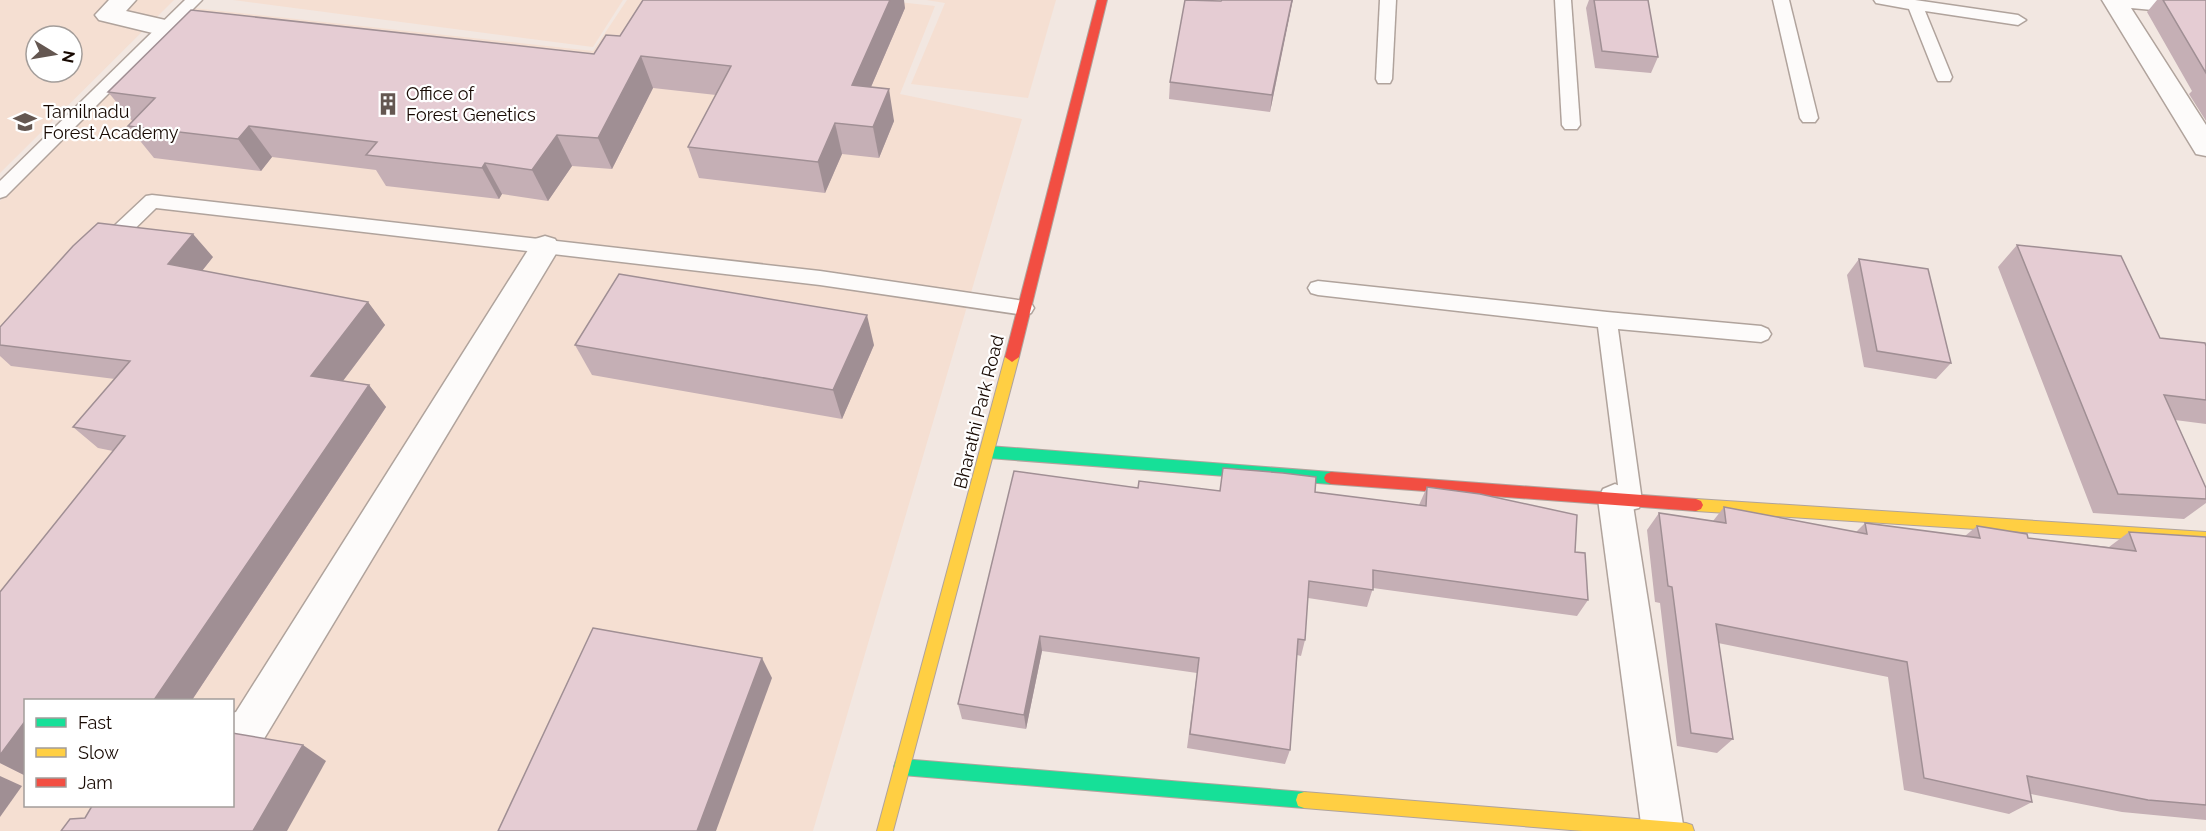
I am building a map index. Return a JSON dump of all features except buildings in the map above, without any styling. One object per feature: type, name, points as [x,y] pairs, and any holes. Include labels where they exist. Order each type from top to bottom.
[{"type":"street","points":[[124,0],[108,15],[165,28]]},
{"type":"street","name":"Bharathi Park Road","points":[[885,831],[988,452],[1102,0]]},
{"type":"street","points":[[2114,0],[2206,147]]},
{"type":"street","points":[[2131,0],[2206,7]]},
{"type":"street","points":[[234,732],[248,729],[545,246]]},
{"type":"street","points":[[988,452],[1623,500],[2206,538]]},
{"type":"street","points":[[902,767],[1671,830],[1623,500]]},
{"type":"lane","points":[[0,192],[194,0]]},
{"type":"lane","points":[[1384,79],[1388,0]]},
{"type":"lane","points":[[1563,0],[1571,126]]},
{"type":"lane","points":[[1781,0],[1809,118]]},
{"type":"lane","points":[[1882,0],[2018,20]]},
{"type":"lane","points":[[1915,5],[1944,77]]},
{"type":"lane","points":[[95,255],[152,201],[820,278],[1024,308]]},
{"type":"lane","points":[[1318,288],[1607,320],[1761,334]]},
{"type":"lane","points":[[1607,320],[1623,500]]},
{"type":"shaded area","name":"Tamilnadu Forest Academy","points":[[0,0],[174,0],[0,173]]},
{"type":"shaded area","points":[[233,0],[623,0],[593,47]]},
{"type":"shaded area","points":[[627,0],[880,0],[935,6],[900,94],[1022,119],[813,831],[0,831],[0,201],[193,8],[593,51]]},
{"type":"shaded area","points":[[926,0],[1056,0],[1028,98],[911,84],[945,3]]},
{"type":"traffic: fast","points":[[988,452],[1331,478]]},
{"type":"traffic: fast","points":[[902,767],[1304,800]]},
{"type":"traffic: slow","points":[[885,831],[1012,357]]},
{"type":"traffic: slow","points":[[1696,505],[2206,538]]},
{"type":"traffic: slow","points":[[1304,800],[1686,831]]},
{"type":"traffic: jam","points":[[1012,357],[1102,0]]},
{"type":"traffic: jam","points":[[1331,478],[1696,505]]},
{"type":"place","name":"Office of Forest Genetics","points":[[388,104]]},
{"type":"place","name":"Tamilnadu Forest Academy","points":[[25,122]]}]
